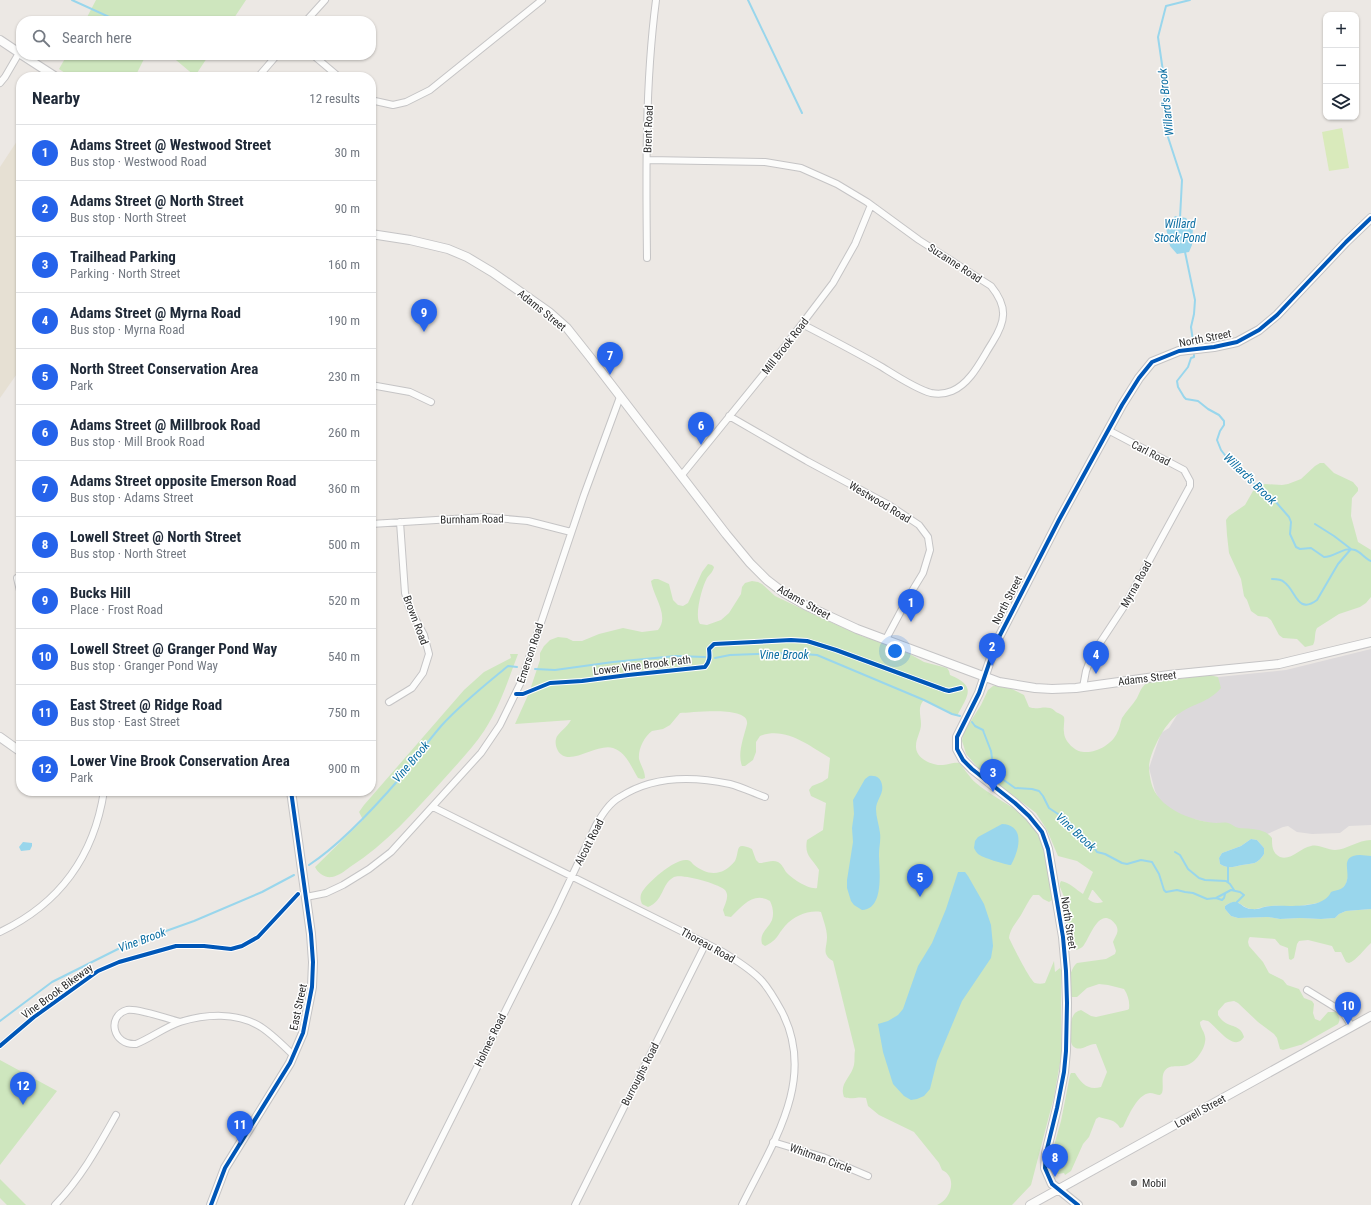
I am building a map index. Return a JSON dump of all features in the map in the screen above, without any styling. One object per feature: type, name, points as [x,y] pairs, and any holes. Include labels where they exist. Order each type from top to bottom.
[{"type":"street","points":[[311,16],[325,0]]},
{"type":"street","points":[[376,102],[393,105],[406,102],[430,90],[542,0]]},
{"type":"street","name":"Brent Road","points":[[648,258],[647,160],[651,38],[656,0]]},
{"type":"street","points":[[0,40],[16,51]]},
{"type":"street","points":[[0,83],[17,60]]},
{"type":"street","points":[[30,60],[48,72]]},
{"type":"street","points":[[262,72],[273,60]]},
{"type":"street","points":[[319,60],[333,72]]},
{"type":"street","name":"Suzanne Road","points":[[647,160],[765,162],[801,168],[837,184],[871,205],[919,240],[990,286],[1002,303],[1004,316],[995,337],[973,372],[962,386],[951,392],[943,393],[930,392],[910,383],[802,324]]},
{"type":"street","name":"Mill Brook Road","points":[[681,476],[833,283],[854,244],[871,205]]},
{"type":"street","name":"North Street","points":[[1078,1205],[1050,1182],[1044,1165],[1062,1086],[1066,1058],[1067,984],[1062,930],[1048,849],[1042,832],[1033,820],[1019,806],[969,766],[961,757],[957,749],[956,742],[958,733],[977,697],[992,652],[1004,625],[1108,430],[1129,394],[1152,362],[1179,352],[1237,342],[1259,330],[1277,315],[1346,242],[1371,218]]},
{"type":"street","name":"Adams Street","points":[[376,235],[410,240],[448,249],[467,257],[492,272],[549,312],[567,328],[750,563],[767,580],[784,593],[805,605],[857,629],[984,677],[1034,688],[1057,689],[1083,687],[1169,675],[1279,664],[1371,642]]},
{"type":"street","points":[[376,386],[410,392],[431,402]]},
{"type":"street","name":"Emerson Road","points":[[306,897],[326,893],[343,885],[369,869],[391,852],[481,753],[500,726],[516,694],[571,532],[620,397]]},
{"type":"street","name":"Westwood Road","points":[[729,416],[764,435],[807,462],[889,505],[919,525],[928,536],[930,550],[923,573],[886,640]]},
{"type":"street","name":"Carl Road","points":[[1108,430],[1184,470],[1190,481]]},
{"type":"street","name":"Myrna Road","points":[[1083,687],[1086,670],[1092,655],[1125,605],[1181,504],[1190,486],[1190,481]]},
{"type":"street","name":"Burnham Road","points":[[376,524],[485,517],[534,522],[571,532]]},
{"type":"street","name":"Brown Road","points":[[389,702],[412,688],[423,674],[428,654],[424,635],[409,607],[405,593],[400,522]]},
{"type":"street","points":[[0,737],[16,748]]},
{"type":"street","name":"Alcott Road","points":[[572,876],[596,825],[604,812],[619,797],[639,787],[664,780],[687,779],[731,784],[765,797]]},
{"type":"street","points":[[0,932],[30,915],[52,897],[70,876],[88,847],[103,796]]},
{"type":"street","name":"East Street","points":[[211,1205],[225,1168],[273,1093],[294,1055],[302,1032],[312,987],[312,954],[306,897],[292,796]]},
{"type":"street","name":"Thoreau Road","points":[[433,807],[723,952],[750,970],[762,982],[775,999],[786,1020],[792,1036],[795,1061],[793,1089],[791,1102],[742,1205]]},
{"type":"street","name":"Holmes Road","points":[[408,1205],[572,876]]},
{"type":"street","name":"Burroughs Road","points":[[575,1205],[706,943]]},
{"type":"street","points":[[1307,990],[1338,1008],[1344,1014],[1352,1027]]},
{"type":"street","points":[[180,1022],[133,1010],[122,1013],[117,1017],[114,1029],[119,1039],[130,1044],[136,1044],[180,1022],[213,1016],[236,1017],[260,1026],[294,1055]]},
{"type":"street","name":"Lowell Street","points":[[1030,1205],[1371,1016]]},
{"type":"street","points":[[55,1205],[75,1182],[87,1165],[116,1115]]},
{"type":"street","name":"Whitman Circle","points":[[773,1142],[823,1157],[868,1176]]},
{"type":"shaded area","points":[[16,143],[16,375],[0,398],[0,167]]},
{"type":"shaded area","points":[[1371,649],[1371,825],[1349,826],[1340,833],[1312,834],[1297,832],[1288,826],[1265,835],[1166,813],[1155,791],[1149,768],[1161,733],[1169,728],[1199,679],[1286,670]]},
{"type":"green space","points":[[96,0],[246,0],[235,16],[88,16]]},
{"type":"green space","points":[[64,60],[144,60],[138,72],[64,72],[59,69]]},
{"type":"green space","points":[[176,60],[206,60],[198,72],[190,72]]},
{"type":"green space","points":[[1342,128],[1349,168],[1329,171],[1322,132]]},
{"type":"green space","points":[[1320,463],[1324,463],[1334,473],[1353,482],[1358,488],[1358,491],[1352,498],[1351,516],[1358,542],[1371,550],[1371,597],[1360,607],[1339,614],[1317,628],[1313,645],[1305,647],[1297,639],[1283,638],[1279,635],[1271,620],[1267,617],[1258,616],[1251,611],[1244,596],[1241,579],[1229,553],[1226,520],[1229,516],[1245,505],[1253,491],[1259,486],[1265,484],[1288,484],[1301,479]]},
{"type":"green space","points":[[708,564],[714,567],[707,578],[701,594],[698,608],[698,620],[700,624],[707,625],[721,620],[729,613],[741,594],[742,587],[745,583],[752,581],[758,582],[775,596],[817,616],[864,637],[899,648],[924,662],[947,668],[950,675],[959,679],[967,687],[967,697],[957,716],[924,700],[920,709],[921,727],[916,743],[916,750],[918,754],[929,763],[943,765],[959,763],[976,783],[1012,807],[1028,821],[1035,829],[1040,839],[1046,860],[1052,900],[1049,902],[1039,895],[1033,895],[1012,929],[1009,938],[1025,969],[1035,983],[1045,983],[1054,961],[1055,972],[1060,968],[1061,970],[1061,1057],[1054,1097],[1031,1185],[1012,1205],[937,1205],[949,1194],[951,1188],[950,1178],[947,1173],[942,1170],[939,1163],[914,1132],[879,1115],[868,1106],[866,1098],[844,1097],[843,1088],[853,1070],[855,1050],[833,961],[827,956],[826,953],[827,934],[821,912],[806,913],[797,917],[789,922],[775,939],[765,946],[762,944],[761,940],[764,931],[772,920],[773,913],[770,901],[764,898],[749,901],[731,917],[725,916],[723,910],[727,895],[725,890],[716,885],[700,880],[678,876],[670,880],[657,901],[648,907],[642,904],[642,892],[656,877],[669,867],[682,860],[688,860],[703,871],[713,873],[720,872],[734,863],[739,848],[742,846],[752,849],[756,860],[759,863],[776,861],[782,865],[786,872],[796,880],[809,887],[817,888],[819,870],[809,856],[806,845],[807,840],[823,830],[826,803],[811,796],[809,790],[812,786],[828,778],[830,758],[788,735],[770,734],[760,736],[756,742],[756,752],[753,760],[745,766],[742,766],[740,756],[747,724],[745,718],[739,714],[719,711],[680,713],[670,725],[663,729],[652,731],[644,740],[639,755],[645,775],[645,778],[642,779],[638,778],[622,753],[613,748],[606,747],[576,756],[563,756],[557,750],[556,739],[571,720],[515,724],[529,693],[540,660],[540,653],[550,640],[558,637],[567,638],[573,641],[582,641],[599,634],[623,628],[642,632],[658,630],[661,624],[662,612],[651,581],[658,579],[669,584],[673,600],[678,605],[683,606],[688,603],[702,572]]},
{"type":"green space","points":[[510,654],[518,654],[490,722],[464,756],[410,816],[376,848],[337,876],[329,877],[320,873],[315,867],[363,820],[359,812],[364,805],[372,796],[376,796],[376,791],[464,690],[484,672],[511,658]]},
{"type":"green space","points":[[1209,675],[1218,677],[1221,688],[1211,697],[1185,710],[1172,720],[1160,736],[1149,763],[1149,771],[1154,791],[1160,799],[1176,812],[1206,822],[1229,823],[1239,828],[1265,832],[1272,838],[1272,846],[1275,853],[1284,858],[1292,856],[1311,846],[1339,850],[1366,840],[1371,840],[1371,863],[1361,864],[1357,870],[1349,873],[1346,884],[1342,889],[1348,886],[1354,875],[1371,866],[1371,894],[1358,894],[1352,890],[1335,898],[1316,903],[1297,906],[1269,906],[1256,909],[1247,908],[1234,902],[1225,906],[1225,909],[1231,916],[1238,918],[1268,917],[1280,919],[1321,919],[1335,918],[1339,914],[1346,911],[1371,909],[1371,943],[1352,962],[1349,963],[1346,962],[1341,952],[1335,952],[1332,946],[1308,940],[1299,941],[1294,958],[1291,960],[1289,959],[1288,948],[1280,945],[1275,939],[1250,937],[1248,942],[1249,946],[1263,962],[1269,973],[1283,980],[1287,985],[1299,989],[1304,998],[1312,1001],[1314,1004],[1313,1013],[1315,1019],[1320,1021],[1328,1012],[1336,1012],[1339,1017],[1338,1024],[1301,1045],[1283,1050],[1280,1049],[1277,1038],[1274,1034],[1258,1022],[1238,1003],[1234,1001],[1225,1003],[1218,1011],[1218,1015],[1225,1023],[1240,1029],[1244,1037],[1240,1041],[1231,1041],[1208,1021],[1203,1020],[1200,1022],[1205,1039],[1203,1049],[1199,1056],[1190,1064],[1166,1069],[1163,1074],[1162,1093],[1160,1095],[1150,1093],[1141,1097],[1130,1112],[1123,1127],[1120,1128],[1114,1121],[1108,1119],[1099,1117],[1096,1119],[1089,1137],[1083,1144],[1071,1171],[1065,1175],[1064,1173],[1058,1174],[1051,1170],[1049,1163],[1061,1121],[1070,1075],[1071,1073],[1075,1073],[1085,1085],[1096,1088],[1101,1087],[1107,1072],[1096,1044],[1082,1048],[1077,1048],[1072,1045],[1070,1032],[1073,1016],[1081,1010],[1091,1016],[1096,1017],[1129,1009],[1127,994],[1124,989],[1108,985],[1099,984],[1087,988],[1077,997],[1072,997],[1069,989],[1070,974],[1077,963],[1106,959],[1115,954],[1116,951],[1113,942],[1117,932],[1117,927],[1110,920],[1105,918],[1096,924],[1081,948],[1076,950],[1069,945],[1066,921],[1069,909],[1060,887],[1060,883],[1061,881],[1068,883],[1083,894],[1093,872],[1077,861],[1058,856],[1047,830],[1036,813],[980,770],[966,754],[962,741],[963,733],[981,705],[988,690],[993,686],[996,686],[1012,689],[1024,695],[1029,707],[1045,707],[1053,709],[1064,717],[1064,735],[1068,742],[1081,752],[1094,751],[1104,747],[1112,741],[1119,729],[1125,713],[1147,683]],"holes":[[[1251,839],[1257,840],[1264,848],[1264,854],[1259,860],[1254,863],[1233,867],[1226,867],[1220,864],[1219,858],[1222,853],[1241,846]],[[1093,890],[1103,902],[1095,903],[1088,899]]]},
{"type":"green space","points":[[0,1060],[57,1091],[0,1165]]},
{"type":"green space","points":[[0,1179],[26,1205],[7,1205],[0,1198]]},
{"type":"water","name":"Willard Stock Pond","points":[[1175,216],[1186,218],[1193,227],[1192,245],[1189,252],[1177,254],[1170,246],[1166,228]]},
{"type":"water","points":[[869,776],[874,776],[881,780],[882,785],[882,791],[876,809],[880,830],[880,878],[877,896],[874,903],[869,908],[862,910],[851,901],[847,888],[847,880],[853,842],[853,800],[865,779]]},
{"type":"water","points":[[1002,824],[1010,825],[1018,834],[1018,846],[1011,865],[994,861],[980,855],[974,848],[975,841],[978,837]]},
{"type":"water","points":[[1251,839],[1257,840],[1264,848],[1264,854],[1259,860],[1254,863],[1233,867],[1226,867],[1220,864],[1219,858],[1222,853],[1241,846]]},
{"type":"water","points":[[23,842],[32,843],[30,850],[21,851],[19,847]]},
{"type":"water","points":[[1360,855],[1371,856],[1371,909],[1346,911],[1339,914],[1335,918],[1280,919],[1268,917],[1238,918],[1231,916],[1225,909],[1225,906],[1234,902],[1237,902],[1244,907],[1255,909],[1268,906],[1295,906],[1321,902],[1327,898],[1331,892],[1344,887],[1347,880],[1347,862],[1349,858]]},
{"type":"water","points":[[958,872],[965,872],[984,904],[991,925],[993,946],[991,958],[962,1001],[937,1061],[930,1089],[924,1096],[911,1100],[904,1096],[893,1084],[883,1052],[878,1024],[888,1021],[898,1015],[903,1009],[918,966],[932,943],[946,909]]},
{"type":"waterway","points":[[72,0],[107,16]]},
{"type":"waterway","points":[[748,0],[802,113]]},
{"type":"waterway","name":"Willard's Brook","points":[[1180,218],[1182,180],[1167,134],[1165,85],[1158,37],[1166,6],[1190,0]]},
{"type":"waterway","name":"Willard's Brook","points":[[1185,252],[1195,300],[1191,327],[1193,341]]},
{"type":"waterway","name":"Willard's Brook","points":[[1194,355],[1194,357],[1191,358],[1188,367],[1177,381],[1178,387],[1186,399],[1198,401],[1219,415],[1224,421],[1224,425],[1217,440],[1221,450],[1231,463],[1243,471],[1267,497],[1275,501],[1289,517],[1291,522],[1290,534],[1296,547],[1300,549],[1311,548],[1324,557],[1328,557],[1343,550],[1351,549],[1357,551],[1371,561]]},
{"type":"waterway","points":[[1272,579],[1284,582],[1298,600],[1305,605],[1317,600],[1338,564],[1351,549],[1315,524]]},
{"type":"waterway","name":"Vine Brook","points":[[715,658],[730,655],[789,653],[817,655],[924,700],[952,714],[960,716]]},
{"type":"waterway","name":"Vine Brook","points":[[535,669],[555,670],[613,662],[676,656],[705,657]]},
{"type":"waterway","name":"Vine Brook","points":[[309,865],[333,847],[369,813],[400,778],[442,725],[457,710],[508,666],[517,667]]},
{"type":"waterway","name":"Vine Brook","points":[[972,722],[975,726],[983,730],[991,751],[994,773],[1015,788],[1039,791],[1049,808],[1067,820],[1086,838],[1097,852],[1127,864],[1141,860],[1152,862],[1159,874],[1166,892],[1177,890],[1193,893],[1207,899],[1216,898],[1231,890],[1240,892],[1244,895],[1237,902]]},
{"type":"waterway","points":[[1175,852],[1180,855],[1188,869],[1199,878],[1205,880],[1226,881],[1234,890]]},
{"type":"waterway","points":[[1228,867],[1228,882]]},
{"type":"waterway","name":"Vine Brook","points":[[0,1021],[52,982],[124,946],[194,921],[262,892],[294,875]]},
{"type":"waterway","points":[[1216,898],[1222,900],[1225,894]]},
{"type":"cycle path","points":[[1078,1205],[1052,1184],[1045,1168],[1046,1153],[1064,1072],[1067,1003],[1063,937],[1048,849],[1042,832],[1029,816],[963,760],[957,749],[957,737],[979,693],[996,643],[1059,520],[1122,405],[1139,378],[1152,362],[1179,351],[1214,347],[1237,342],[1259,330],[1277,315],[1346,242],[1371,218]]},
{"type":"cycle path","name":"Lower Vine Brook Path","points":[[516,694],[523,694],[550,683],[582,681],[705,667],[709,659],[709,649],[714,644],[791,640],[807,641],[836,650],[945,690],[949,691],[961,688]]},
{"type":"cycle path","points":[[211,1205],[225,1168],[290,1063],[303,1033],[312,987],[313,962],[311,934],[292,796]]},
{"type":"cycle path","name":"Vine Brook Bikeway","points":[[0,1046],[34,1017],[98,971],[119,962],[176,946],[204,946],[231,949],[242,946],[258,937],[298,894]]},
{"type":"place","name":"Bucks Hill","points":[[424,332]]},
{"type":"place","name":"Adams Street opposite Emerson Road","points":[[610,375]]},
{"type":"place","name":"Adams Street @ Millbrook Road","points":[[701,445]]},
{"type":"place","name":"Adams Street @ Westwood Street","points":[[911,622]]},
{"type":"place","name":"Adams Street @ North Street","points":[[992,666]]},
{"type":"place","name":"Adams Street @ Myrna Road","points":[[1096,674]]},
{"type":"place","name":"Trailhead Parking","points":[[993,792]]},
{"type":"place","name":"North Street Conservation Area","points":[[920,897]]},
{"type":"place","name":"Lowell Street @ Granger Pond Way","points":[[1348,1025]]},
{"type":"place","name":"Lower Vine Brook Conservation Area","points":[[23,1105]]},
{"type":"place","name":"East Street @ Ridge Road","points":[[240,1144]]},
{"type":"place","name":"Lowell Street @ North Street","points":[[1055,1177]]},
{"type":"place","name":"Mobil","points":[[1134,1183]]}]
